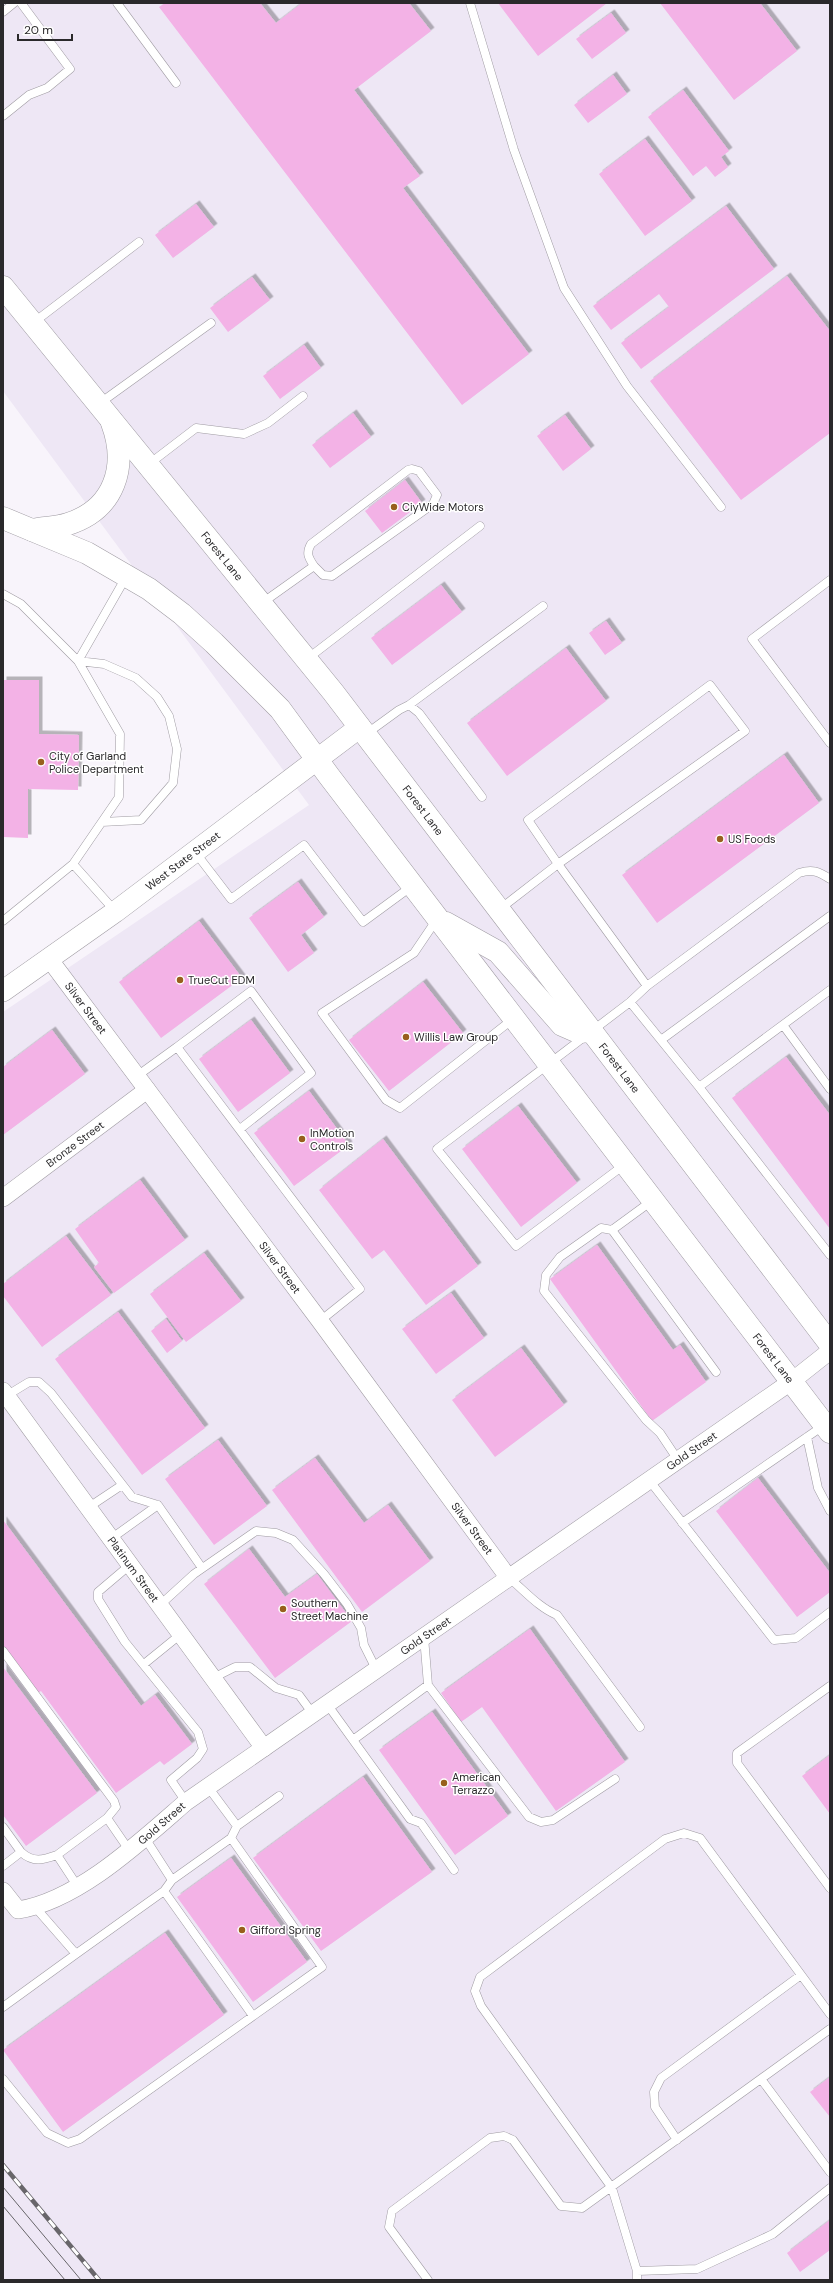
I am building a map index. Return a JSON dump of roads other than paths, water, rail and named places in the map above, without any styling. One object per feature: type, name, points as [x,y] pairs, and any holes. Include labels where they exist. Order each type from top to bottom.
[{"type":"main road","name":"Forest Lane","points":[[3,287],[149,464],[363,731],[830,1344]]},
{"type":"main road","points":[[32,530],[69,524],[99,506],[107,497],[114,485],[119,466],[118,439],[104,410]]},
{"type":"main road","name":"Forest Lane","points":[[3,518],[87,553],[149,589],[182,614],[250,678],[280,709],[316,760],[827,1428]]},
{"type":"main road","points":[[438,918],[498,952],[548,1011],[562,1025],[578,1032],[592,1031]]},
{"type":"street","name":"West State Street","points":[[3,991],[50,960],[316,760],[363,731]]},
{"type":"street","name":"Silver Street","points":[[50,960],[320,1321],[508,1577]]},
{"type":"street","name":"Bronze Street","points":[[3,1198],[147,1090]]},
{"type":"street","name":"Gold Street","points":[[3,1891],[18,1910],[35,1907],[78,1887],[145,1838],[186,1802],[792,1381],[830,1351]]},
{"type":"street","name":"Platinum Street","points":[[5,1394],[112,1538],[264,1748]]},
{"type":"lane","points":[[3,12],[14,3]]},
{"type":"lane","points":[[3,116],[29,95],[47,88],[70,69],[20,3]]},
{"type":"lane","points":[[117,3],[176,83]]},
{"type":"lane","points":[[470,3],[514,150],[564,288],[627,386],[721,507]]},
{"type":"lane","points":[[33,323],[139,242]]},
{"type":"lane","points":[[104,410],[211,323]]},
{"type":"lane","points":[[149,464],[196,428],[244,434],[268,423],[303,396]]},
{"type":"lane","points":[[412,468],[418,471],[437,495],[433,504],[332,576],[323,575],[314,566],[308,557],[307,550],[311,544],[408,470],[412,468]]},
{"type":"lane","points":[[306,659],[480,526]]},
{"type":"lane","points":[[261,604],[314,566]]},
{"type":"lane","points":[[78,661],[127,576]]},
{"type":"lane","points":[[830,580],[752,639],[830,744]]},
{"type":"lane","points":[[3,594],[21,604],[78,661],[120,734],[119,797],[73,864],[3,922]]},
{"type":"lane","points":[[363,731],[409,705],[543,606]]},
{"type":"lane","points":[[78,661],[104,664],[136,678],[157,697],[169,716],[177,749],[173,783],[141,820],[102,822]]},
{"type":"lane","points":[[499,910],[558,864],[745,731],[710,685],[528,820],[558,864],[647,986]]},
{"type":"lane","points":[[409,705],[419,713],[482,797]]},
{"type":"lane","points":[[194,852],[231,899],[304,845],[363,922],[413,886]]},
{"type":"lane","points":[[73,864],[115,912]]},
{"type":"lane","points":[[626,1164],[516,1246],[438,1149],[630,1002],[647,986],[798,873],[808,870],[817,871],[830,879]]},
{"type":"lane","points":[[661,1040],[830,916]]},
{"type":"lane","points":[[438,918],[414,953],[322,1013],[386,1100],[400,1108],[514,1018]]},
{"type":"lane","points":[[699,1087],[830,990]]},
{"type":"lane","points":[[137,1076],[251,991],[311,1073],[240,1130]]},
{"type":"lane","points":[[630,1002],[699,1087],[830,1256]]},
{"type":"lane","points":[[782,1025],[830,1089]]},
{"type":"lane","points":[[177,1047],[360,1289],[320,1321]]},
{"type":"lane","points":[[612,1230],[653,1200]]},
{"type":"lane","points":[[678,1460],[660,1433],[646,1420],[544,1291],[546,1276],[560,1257],[601,1228],[612,1230],[716,1372]]},
{"type":"lane","points":[[5,1394],[29,1382],[39,1382],[51,1393],[132,1497],[158,1505],[202,1568]]},
{"type":"lane","points":[[682,1523],[807,1437],[827,1428]]},
{"type":"lane","points":[[807,1437],[818,1488],[830,1511]]},
{"type":"lane","points":[[649,1480],[774,1640],[796,1638],[830,1612]]},
{"type":"lane","points":[[89,1507],[122,1485]]},
{"type":"lane","points":[[112,1538],[158,1505]]},
{"type":"lane","points":[[160,1605],[202,1568],[256,1531],[276,1533],[293,1540],[324,1574],[347,1604],[361,1628],[364,1645],[376,1669]]},
{"type":"lane","points":[[131,1564],[98,1592],[98,1599],[125,1642],[198,1732],[202,1748],[197,1758],[171,1780],[186,1802]]},
{"type":"lane","points":[[508,1577],[529,1594],[544,1609],[557,1615],[640,1727]]},
{"type":"lane","points":[[144,1664],[181,1634]]},
{"type":"lane","points":[[424,1636],[428,1685],[529,1817],[541,1822],[553,1820],[615,1779]]},
{"type":"lane","points":[[3,1651],[114,1800],[116,1807],[107,1818],[57,1855],[41,1860],[30,1859],[21,1852],[3,1827]]},
{"type":"lane","points":[[213,1678],[235,1667],[250,1667],[276,1688],[299,1695],[313,1714]]},
{"type":"lane","points":[[353,1740],[428,1685]]},
{"type":"lane","points":[[830,1686],[737,1753],[737,1763],[830,1888]]},
{"type":"lane","points":[[327,1704],[410,1819],[421,1823],[454,1870]]},
{"type":"lane","points":[[208,1787],[237,1826]]},
{"type":"lane","points":[[3,2008],[164,1891],[172,1880],[231,1838],[237,1826],[279,1796]]},
{"type":"lane","points":[[107,1818],[129,1850]]},
{"type":"lane","points":[[637,2280],[637,2271],[612,2188],[481,2006],[475,1992],[480,1977],[665,1839],[684,1832],[700,1838],[830,2014]]},
{"type":"lane","points":[[145,1838],[172,1880]]},
{"type":"lane","points":[[3,2078],[46,2133],[68,2144],[80,2140],[322,1968],[231,1838]]},
{"type":"lane","points":[[3,1866],[21,1852]]},
{"type":"lane","points":[[57,1855],[78,1887]]},
{"type":"lane","points":[[164,1891],[253,2016]]},
{"type":"lane","points":[[35,1907],[76,1954]]},
{"type":"lane","points":[[677,2140],[655,2107],[654,2092],[661,2078],[801,1975]]},
{"type":"lane","points":[[428,2280],[389,2227],[392,2210],[490,2138],[504,2136],[513,2140],[561,2206],[582,2208],[612,2188],[830,2029]]},
{"type":"lane","points":[[762,2079],[830,2172]]},
{"type":"lane","points":[[637,2271],[697,2269],[773,2234],[830,2188]]},
{"type":"tram line","points":[[3,2187],[81,2280]]},
{"type":"tram line","points":[[3,2206],[65,2280]]},
{"type":"railway","points":[[3,2165],[99,2280]]},
{"type":"place","name":"CiyWide Motors","points":[[394,507]]},
{"type":"place","name":"City of Garland Police Department","points":[[41,762]]},
{"type":"place","name":"US Foods","points":[[720,839]]},
{"type":"place","name":"TrueCut EDM","points":[[180,980]]},
{"type":"place","name":"Willis Law Group","points":[[406,1037]]},
{"type":"place","name":"InMotion Controls","points":[[302,1139]]},
{"type":"place","name":"Southern Street Machine","points":[[283,1609]]},
{"type":"place","name":"American Terrazzo","points":[[444,1783]]},
{"type":"place","name":"Gifford Spring","points":[[242,1930]]}]
